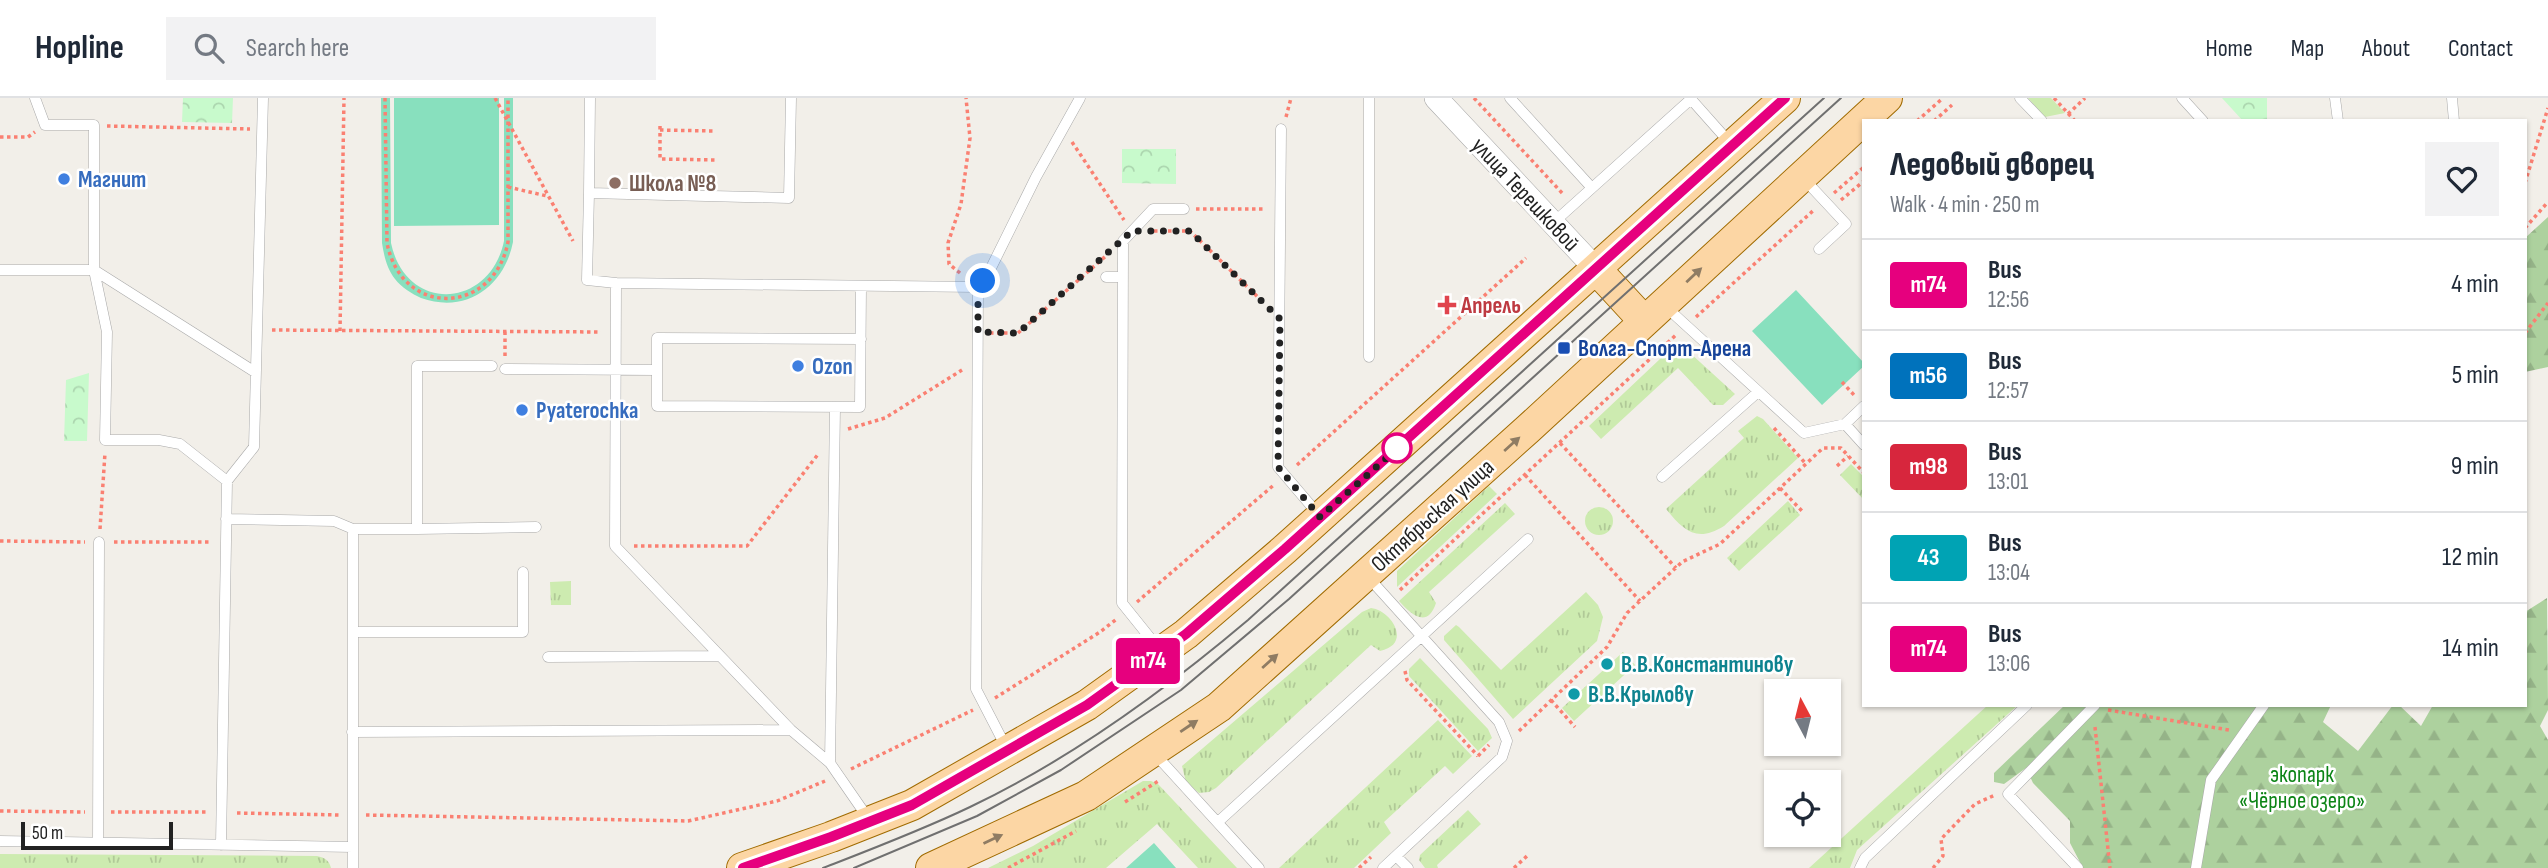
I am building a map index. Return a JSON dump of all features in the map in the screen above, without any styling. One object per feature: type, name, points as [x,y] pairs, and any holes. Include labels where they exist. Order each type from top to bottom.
[{"type":"main road","points":[[743,868],[912,805],[1087,705],[1186,634],[1320,517],[1785,98]]},
{"type":"main road","name":"Октябрьская улица","points":[[1864,119],[1887,98]]},
{"type":"main road","name":"Октябрьская улица","points":[[931,868],[1086,796],[1219,707],[1862,121]]},
{"type":"main road","name":"улица Терешковой","points":[[1596,269],[1654,312]]},
{"type":"street","name":"улица Терешковой","points":[[1436,98],[1596,269]]},
{"type":"lane","points":[[35,98],[45,125],[94,125],[94,270],[107,332],[105,440],[159,440],[180,444],[227,481]]},
{"type":"lane","points":[[221,845],[227,481],[254,447],[264,98]]},
{"type":"lane","points":[[590,98],[587,279],[617,284],[978,287]]},
{"type":"lane","points":[[589,193],[789,198],[791,98]]},
{"type":"lane","points":[[1008,751],[976,689],[978,287],[991,268],[1036,177],[1080,98]]},
{"type":"lane","points":[[1369,98],[1369,357]]},
{"type":"lane","points":[[1510,98],[1592,188]]},
{"type":"lane","points":[[2020,98],[2040,119]]},
{"type":"lane","points":[[2182,98],[2201,119]]},
{"type":"lane","points":[[2335,98],[2338,119]]},
{"type":"lane","points":[[2452,98],[2454,119]]},
{"type":"lane","points":[[1553,223],[1690,99],[1732,146]]},
{"type":"lane","points":[[1281,129],[1278,467],[1320,517]]},
{"type":"lane","points":[[1802,176],[1846,225],[1819,249]]},
{"type":"lane","points":[[1161,652],[1122,603],[1123,242],[1153,209],[1184,209]]},
{"type":"lane","points":[[0,270],[94,270],[255,372]]},
{"type":"lane","points":[[1106,277],[1123,277]]},
{"type":"lane","points":[[617,284],[615,546],[791,730],[830,763],[871,821]]},
{"type":"lane","points":[[860,286],[861,339],[860,407],[657,406],[657,338],[861,339]]},
{"type":"lane","points":[[1654,312],[1686,326],[1804,433],[1845,424],[1862,408]]},
{"type":"lane","points":[[417,529],[417,366],[492,366]]},
{"type":"lane","points":[[505,369],[657,370]]},
{"type":"lane","points":[[1662,477],[1758,392]]},
{"type":"lane","points":[[830,763],[835,407]]},
{"type":"lane","points":[[1845,424],[1862,443]]},
{"type":"lane","points":[[226,519],[334,521],[353,529],[536,527]]},
{"type":"lane","points":[[353,529],[353,868]]},
{"type":"lane","points":[[1217,822],[1528,539]]},
{"type":"lane","points":[[98,842],[99,542]]},
{"type":"lane","points":[[352,632],[523,632],[523,572]]},
{"type":"lane","points":[[1366,575],[1499,722],[1507,741],[1502,757],[1383,868]]},
{"type":"lane","points":[[548,656],[719,656]]},
{"type":"lane","points":[[1860,868],[1865,858],[2025,707]]},
{"type":"lane","points":[[2078,868],[2007,794],[2093,707]]},
{"type":"lane","points":[[2196,868],[2211,780],[2263,707]]},
{"type":"lane","points":[[352,732],[791,730]]},
{"type":"lane","points":[[1152,751],[1259,868]]},
{"type":"lane","points":[[0,841],[353,848]]},
{"type":"lane","points":[[1396,856],[1408,868]]},
{"type":"path","points":[[340,331],[344,98]]},
{"type":"path","points":[[386,98],[387,243],[390,259],[398,276],[415,290],[435,298],[457,298],[477,291],[494,277],[505,259],[509,242],[508,98]]},
{"type":"path","points":[[495,98],[587,268]]},
{"type":"path","points":[[966,98],[970,138],[961,204],[948,243],[949,264],[978,287]]},
{"type":"path","points":[[1474,98],[1573,205]]},
{"type":"path","points":[[1919,119],[1943,98]]},
{"type":"path","points":[[2054,98],[2073,119]]},
{"type":"path","points":[[2068,114],[2085,98]]},
{"type":"path","points":[[1936,119],[1952,105]]},
{"type":"path","points":[[2527,176],[2548,108]]},
{"type":"path","points":[[0,137],[27,137],[45,125]]},
{"type":"path","points":[[124,126],[262,129]]},
{"type":"path","points":[[715,131],[660,128],[660,159],[715,160]]},
{"type":"path","points":[[1063,128],[1132,231],[1190,231],[1280,319]]},
{"type":"path","points":[[1828,205],[1862,169]]},
{"type":"path","points":[[1635,374],[1754,264],[1828,205],[1862,182]]},
{"type":"path","points":[[508,187],[548,196]]},
{"type":"path","points":[[2527,226],[2548,202]]},
{"type":"path","points":[[1184,209],[1280,209]]},
{"type":"path","points":[[978,332],[1018,333],[1123,242]]},
{"type":"path","points":[[1748,257],[1754,264]]},
{"type":"path","points":[[0,811],[221,812],[688,821],[777,801],[983,705],[1100,632],[1286,475],[1527,258]]},
{"type":"path","points":[[2527,330],[2548,303]]},
{"type":"path","points":[[256,330],[616,332]]},
{"type":"path","points":[[505,331],[505,369]]},
{"type":"path","points":[[615,546],[747,546],[834,434],[885,418],[977,361]]},
{"type":"path","points":[[1748,401],[1806,464]]},
{"type":"path","points":[[99,542],[105,440]]},
{"type":"path","points":[[1560,443],[1676,568]]},
{"type":"path","points":[[1518,731],[1607,647],[1627,613],[1682,562],[1720,544],[1823,448],[1841,448],[1862,471]]},
{"type":"path","points":[[1836,466],[1848,456]]},
{"type":"path","points":[[1801,468],[1806,474]]},
{"type":"path","points":[[1525,475],[1640,601]]},
{"type":"path","points":[[1780,488],[1802,512]]},
{"type":"path","points":[[1407,666],[1407,680],[1478,756]]},
{"type":"path","points":[[1551,700],[1575,727]]},
{"type":"path","points":[[2094,707],[2110,868]]},
{"type":"path","points":[[2100,707],[2244,733]]},
{"type":"path","points":[[1533,717],[1538,723]]},
{"type":"path","points":[[1933,868],[1943,856],[1941,839],[1975,804],[1991,795],[2007,794]]},
{"type":"path","points":[[1514,868],[1527,856]]},
{"type":"green space","points":[[183,98],[233,98],[232,123],[182,122]]},
{"type":"green space","points":[[381,98],[390,98],[391,243],[400,266],[413,282],[430,291],[448,294],[466,290],[483,280],[496,264],[504,241],[504,98],[513,98],[513,242],[501,272],[492,284],[468,299],[438,302],[421,298],[400,285],[388,267],[382,243]]},
{"type":"green space","points":[[394,98],[499,98],[499,225],[394,226]]},
{"type":"green space","points":[[2028,98],[2051,98],[2065,113],[2045,117]]},
{"type":"green space","points":[[2222,98],[2267,98],[2267,119],[2241,119]]},
{"type":"green space","points":[[1122,149],[1176,149],[1176,184],[1122,183]]},
{"type":"green space","points":[[2548,217],[2548,367],[2527,372],[2527,236]]},
{"type":"green space","points":[[1796,290],[1862,361],[1862,368],[1822,405],[1752,331]]},
{"type":"green space","points":[[1678,342],[1735,394],[1723,405],[1713,405],[1678,368],[1601,439],[1589,426]]},
{"type":"green space","points":[[89,373],[87,441],[64,441],[66,380]]},
{"type":"green space","points":[[1757,416],[1763,419],[1798,458],[1724,526],[1706,534],[1685,529],[1666,509],[1744,438],[1738,431]]},
{"type":"green space","points":[[1851,464],[1862,475],[1862,498],[1840,475]]},
{"type":"green space","points":[[1489,486],[1497,494],[1397,587],[1397,571]]},
{"type":"green space","points":[[1788,501],[1800,515],[1739,571],[1727,558]]},
{"type":"green space","points":[[1505,503],[1515,514],[1429,592],[1436,603],[1428,616],[1418,617],[1408,610],[1399,601]]},
{"type":"green space","points":[[1599,507],[1609,511],[1613,521],[1609,531],[1599,535],[1589,531],[1585,521],[1589,511]]},
{"type":"green space","points":[[571,581],[571,605],[551,605],[550,582]]},
{"type":"green space","points":[[1586,592],[1598,605],[1603,617],[1597,641],[1513,719],[1444,640],[1444,636],[1456,625],[1501,670]]},
{"type":"green space","name":"экопарк «Чёрное озеро»","points":[[2547,598],[2548,710],[2540,726],[2548,740],[2548,868],[2083,868],[2070,843],[2070,821],[2033,783],[2026,768],[2004,784],[1994,782],[1994,773],[2063,707],[2330,707],[2323,722],[2358,751],[2391,707],[2401,707],[2421,726],[2432,707],[2527,707],[2527,611]]},
{"type":"green space","points":[[1371,608],[1385,615],[1395,628],[1397,635],[1390,647],[1380,651],[1371,645],[1216,788],[1199,793],[1186,782],[1182,766],[1362,612]]},
{"type":"green space","points":[[1623,652],[1635,665],[1574,721],[1562,708]]},
{"type":"green space","points":[[1420,658],[1488,729],[1492,738],[1478,751],[1409,676],[1409,669]]},
{"type":"green space","points":[[1986,707],[2016,707],[1857,850],[1850,868],[1809,868],[1832,847],[1841,847],[1841,839]]},
{"type":"green space","points":[[1438,720],[1472,756],[1453,774],[1445,766],[1384,822],[1391,833],[1354,868],[1279,868]]},
{"type":"green space","points":[[1143,781],[1158,784],[1237,868],[1198,868],[1157,824],[1106,868],[988,868],[1033,846]]},
{"type":"green space","points":[[1468,810],[1481,824],[1437,865],[1438,868],[1425,868],[1419,860],[1420,855]]},
{"type":"green space","points":[[1154,843],[1176,868],[1126,868]]},
{"type":"green space","points":[[0,854],[317,856],[326,860],[331,868],[0,868]]},
{"type":"tram line","points":[[823,868],[934,824],[1044,768],[1080,746],[1183,673],[1248,620],[1824,98]]},
{"type":"tram line","points":[[854,868],[977,816],[1061,770],[1181,690],[1289,599],[1841,98]]},
{"type":"bus line","name":"т74","points":[[743,868],[912,805],[1087,705],[1186,634],[1285,549],[1785,98]]},
{"type":"place","name":"Магнит","points":[[64,179]]},
{"type":"place","name":"Школа №8","points":[[615,183]]},
{"type":"place","name":"Апрель","points":[[1447,305]]},
{"type":"place","name":"Волга-Спорт-Арена","points":[[1564,348]]},
{"type":"place","name":"Ozon","points":[[798,366]]},
{"type":"place","name":"Pyaterochka","points":[[522,410]]},
{"type":"place","name":"В.В.Константинову","points":[[1607,664]]},
{"type":"place","name":"В.В.Крылову","points":[[1574,694]]},
{"type":"route","points":[[983,281],[978,287],[978,332],[1018,333],[1123,242],[1132,231],[1190,231],[1280,319],[1278,467],[1320,517],[1400,446],[1397,448]]}]
